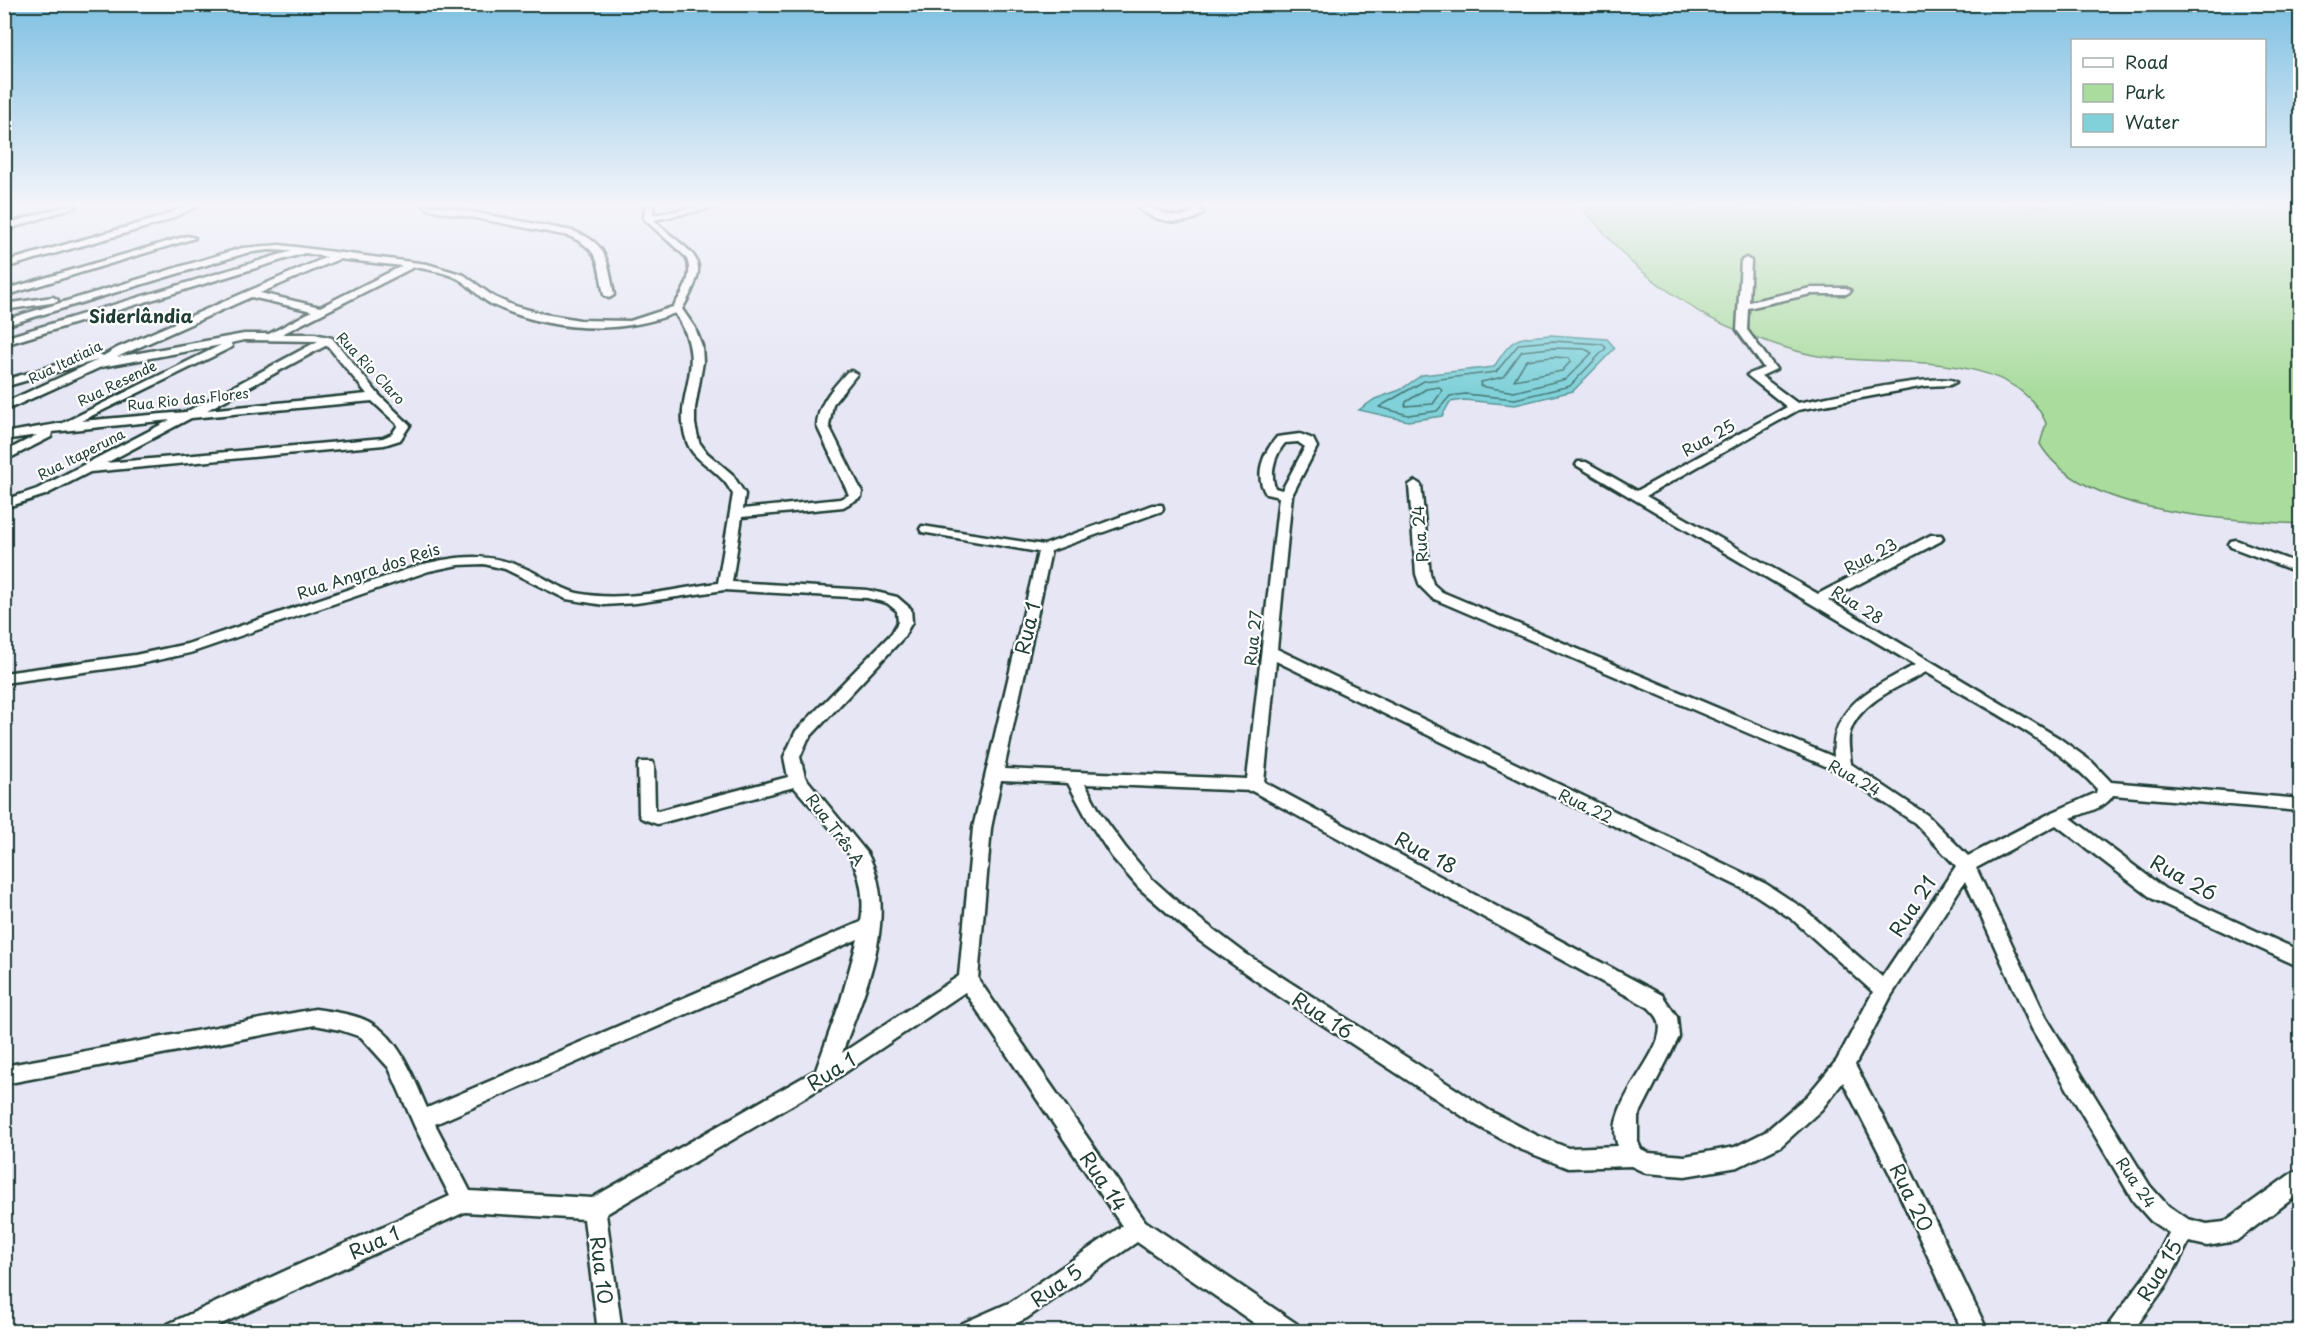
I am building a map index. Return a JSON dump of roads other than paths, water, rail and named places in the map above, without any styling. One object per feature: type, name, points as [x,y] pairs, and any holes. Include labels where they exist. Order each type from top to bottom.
[{"type":"street","points":[[4,293],[87,268]]},
{"type":"street","points":[[4,323],[183,268]]},
{"type":"street","points":[[4,342],[248,268]]},
{"type":"street","name":"Rua Itatiaia","points":[[4,408],[98,364],[121,350],[309,268]]},
{"type":"street","points":[[272,335],[404,268]]},
{"type":"street","points":[[431,268],[456,274],[472,283],[496,302],[541,316],[620,325],[647,321],[677,309],[694,284],[696,268]]},
{"type":"street","points":[[603,268],[609,295]]},
{"type":"street","points":[[1745,268],[1742,330],[1772,369],[1753,375],[1795,407]]},
{"type":"street","points":[[1742,304],[1753,305],[1811,291],[1846,291]]},
{"type":"street","points":[[250,294],[321,310]]},
{"type":"street","points":[[4,307],[95,295]]},
{"type":"street","points":[[677,309],[690,324],[699,351],[689,425],[694,444],[727,476],[739,494],[738,513],[724,586]]},
{"type":"street","name":"Rua Rio Claro","points":[[87,469],[384,441],[396,436],[404,425],[375,397],[328,340],[315,337],[272,335],[244,337],[98,364]]},
{"type":"street","name":"Rua Resende","points":[[4,458],[60,427],[244,337]]},
{"type":"street","name":"Rua Itaperuna","points":[[4,504],[41,492],[87,469],[328,340]]},
{"type":"street","points":[[4,384],[121,350]]},
{"type":"street","points":[[738,513],[843,503],[855,497],[856,492],[823,426],[822,415],[826,404],[851,374]]},
{"type":"street","name":"Rua 25","points":[[1637,496],[1795,407],[1925,383],[1950,382]]},
{"type":"street","name":"Rua Rio das Flores","points":[[4,437],[60,427],[375,397]]},
{"type":"street","points":[[1300,438],[1309,442],[1311,447],[1286,495],[1270,491],[1266,487],[1270,455],[1281,440],[1300,438]]},
{"type":"street","name":"Rua 28","points":[[1582,465],[1818,600],[1924,667],[2053,742],[2086,766],[2106,788]]},
{"type":"street","name":"Rua 24","points":[[1415,485],[1422,574],[1427,586],[1437,595],[1843,767],[1921,819],[1966,865],[2052,1043],[2142,1194],[2159,1213],[2183,1229]]},
{"type":"street","name":"Rua 27","points":[[1255,785],[1286,495]]},
{"type":"street","points":[[927,530],[1045,549],[1157,508]]},
{"type":"street","name":"Rua 23","points":[[1818,600],[1936,538]]},
{"type":"street","points":[[2236,544],[2301,569]]},
{"type":"street","name":"Rua 1","points":[[176,1332],[464,1201],[594,1209],[824,1076],[968,980],[982,828],[1045,549]]},
{"type":"street","name":"Rua Angra dos Reis","points":[[4,678],[135,660],[190,648],[425,568],[458,561],[484,560],[510,566],[571,596],[604,601],[636,599],[724,586],[867,594],[892,600],[904,609],[905,622]]},
{"type":"street","name":"Rua Três A","points":[[824,1076],[864,959],[873,895],[866,866],[798,780],[791,767],[792,752],[802,735],[898,635],[905,622]]},
{"type":"street","name":"Rua 22","points":[[1268,651],[1760,889],[1798,914],[1884,990]]},
{"type":"street","points":[[1843,767],[1842,732],[1850,716],[1866,702],[1924,667]]},
{"type":"street","points":[[646,766],[647,814],[657,818],[798,780]]},
{"type":"street","name":"Rua 18","points":[[993,774],[1255,785],[1654,1001],[1666,1011],[1671,1024],[1669,1037],[1627,1116],[1627,1142],[1633,1156]]},
{"type":"street","name":"Rua 16","points":[[1074,778],[1090,814],[1137,875],[1208,940],[1483,1118],[1528,1142],[1568,1158],[1633,1156]]},
{"type":"street","points":[[2106,788],[2301,805]]},
{"type":"street","name":"Rua 21","points":[[1633,1156],[1646,1163],[1685,1166],[1738,1157],[1773,1139],[1814,1103],[1845,1065],[1853,1045],[1884,990],[1966,865],[2057,817],[2097,801],[2104,796],[2106,788]]},
{"type":"street","name":"Rua 26","points":[[2057,817],[2159,894],[2301,959]]},
{"type":"street","points":[[422,1120],[870,926]]},
{"type":"street","name":"Rua 14","points":[[968,980],[1137,1229],[1289,1332]]},
{"type":"street","points":[[4,1075],[38,1066],[315,1017],[340,1021],[368,1031],[397,1062],[422,1120],[464,1201]]},
{"type":"street","name":"Rua 20","points":[[1845,1065],[1897,1165],[1976,1332]]},
{"type":"street","name":"Rua 15","points":[[2117,1332],[2159,1276],[2183,1229],[2207,1235],[2228,1233],[2301,1180]]},
{"type":"street","name":"Rua 10","points":[[594,1209],[610,1332]]},
{"type":"street","name":"Rua 5","points":[[969,1332],[1019,1310],[1137,1229]]},
{"type":"water","points":[[1551,335],[1607,339],[1615,348],[1573,391],[1515,405],[1464,400],[1450,402],[1442,416],[1408,421],[1359,410],[1375,399],[1400,390],[1422,375],[1494,367],[1506,349],[1516,340]]},
{"type":"district","name":"Siderlândia","points":[[141,315]]}]
